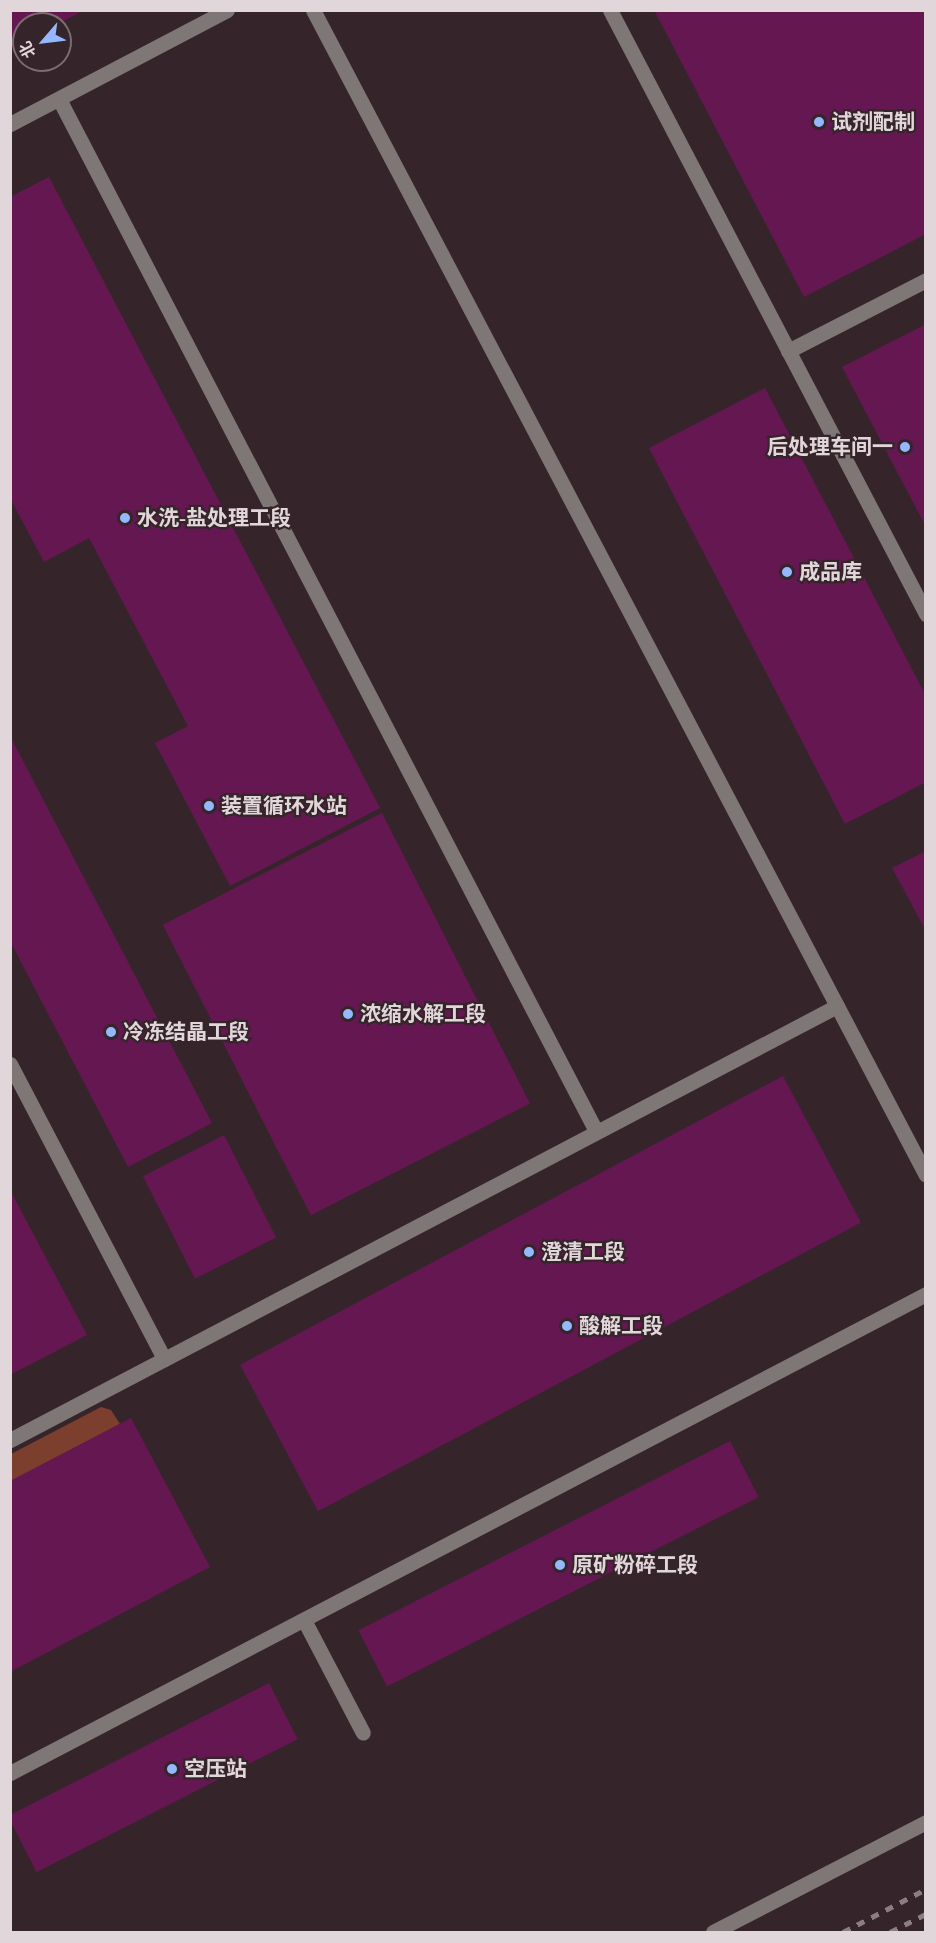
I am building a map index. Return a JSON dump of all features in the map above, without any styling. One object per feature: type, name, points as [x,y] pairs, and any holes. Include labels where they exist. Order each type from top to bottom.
[{"type":"lane","points":[[10,124],[227,10]]},
{"type":"lane","points":[[313,10],[926,1175]]},
{"type":"lane","points":[[610,10],[926,614]]},
{"type":"lane","points":[[59,99],[596,1131]]},
{"type":"lane","points":[[788,351],[926,279]]},
{"type":"lane","points":[[10,1440],[837,1006]]},
{"type":"lane","points":[[10,1064],[164,1359]]},
{"type":"lane","points":[[10,1773],[926,1294]]},
{"type":"lane","points":[[304,1620],[363,1733]]},
{"type":"lane","points":[[714,1932],[926,1822]]},
{"type":"shaded area","points":[[101,1407],[111,1410],[120,1424],[11,1481],[11,1454]]},
{"type":"building","points":[[10,10],[84,10],[72,16],[72,12],[12,12],[12,48],[10,49]]},
{"type":"building","name":"试剂配制","points":[[654,10],[926,10],[926,234],[804,297]]},
{"type":"building","name":"水洗-盐处理工段","points":[[49,177],[380,808],[230,886],[155,743],[188,726],[89,538],[44,562],[10,498],[10,197]]},
{"type":"building","name":"后处理车间一","points":[[926,324],[926,527],[842,367]]},
{"type":"building","name":"成品库","points":[[765,388],[926,696],[926,782],[845,824],[649,448]]},
{"type":"building","name":"冷冻结晶工段","points":[[10,736],[212,1123],[128,1167],[10,941]]},
{"type":"building","name":"浓缩水解工段","points":[[382,813],[530,1103],[311,1215],[163,925]]},
{"type":"building","points":[[926,851],[926,931],[892,868]]},
{"type":"building","points":[[783,1076],[861,1223],[318,1511],[240,1365]]},
{"type":"building","points":[[224,1135],[276,1237],[195,1279],[143,1176]]},
{"type":"building","points":[[10,1190],[87,1335],[10,1375]]},
{"type":"building","points":[[131,1418],[210,1567],[10,1672],[10,1481]]},
{"type":"building","name":"原矿粉碎工段","points":[[730,1441],[759,1497],[387,1686],[358,1630]]},
{"type":"building","name":"空压站","points":[[269,1683],[298,1739],[37,1872],[10,1820],[10,1815]]},
{"type":"railway","points":[[843,1932],[926,1889]]},
{"type":"railway","points":[[890,1932],[926,1914]]},
{"type":"place","name":"试剂配制","points":[[819,122]]},
{"type":"place","name":"后处理车间一","points":[[905,447]]},
{"type":"place","name":"水洗-盐处理工段","points":[[125,518]]},
{"type":"place","name":"成品库","points":[[787,572]]},
{"type":"place","name":"装置循环水站","points":[[209,806]]},
{"type":"place","name":"浓缩水解工段","points":[[348,1014]]},
{"type":"place","name":"冷冻结晶工段","points":[[111,1032]]},
{"type":"place","name":"澄清工段","points":[[529,1252]]},
{"type":"place","name":"酸解工段","points":[[567,1326]]},
{"type":"place","name":"原矿粉碎工段","points":[[560,1565]]},
{"type":"place","name":"空压站","points":[[172,1769]]}]
